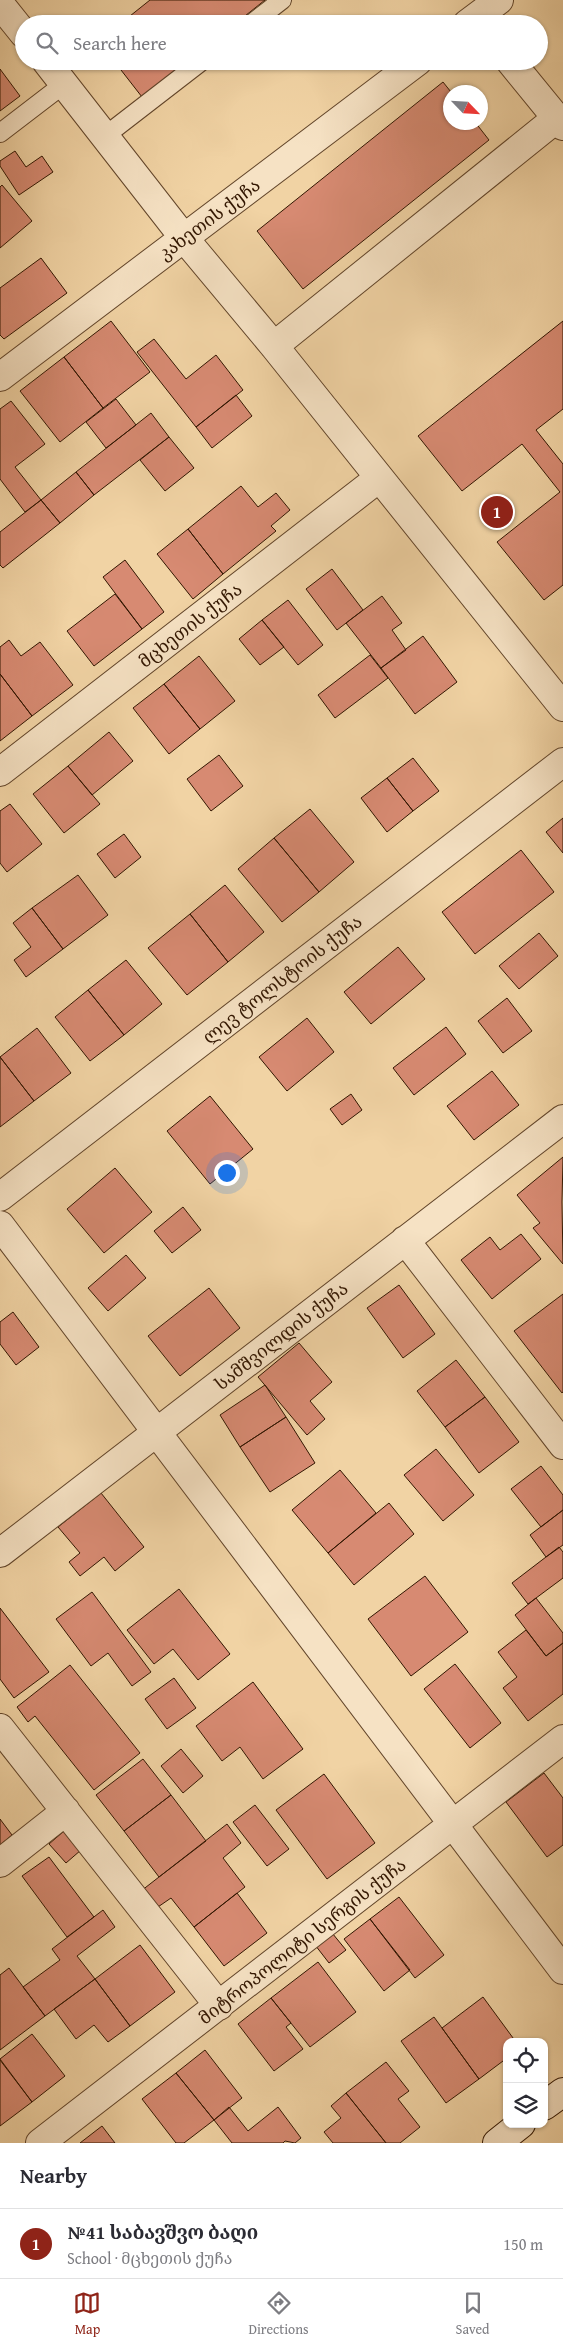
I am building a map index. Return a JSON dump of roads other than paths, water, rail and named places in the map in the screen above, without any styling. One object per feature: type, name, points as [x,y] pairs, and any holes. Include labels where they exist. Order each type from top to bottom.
[{"type":"street","points":[[473,15],[499,0]]},
{"type":"street","points":[[0,4],[15,23]]},
{"type":"street","points":[[53,70],[184,238],[274,346],[563,707]]},
{"type":"street","name":"კახეთის ქუჩა","points":[[0,377],[406,70]]},
{"type":"street","points":[[274,346],[560,122],[517,70]]},
{"type":"street","name":"მცხეთის ქუჩა","points":[[0,772],[379,478]]},
{"type":"street","name":"ლევ ტოლსტოის ქუჩა","points":[[0,1197],[563,762]]},
{"type":"street","name":"სამშვილდის ქუჩა","points":[[0,1553],[563,1119]]},
{"type":"street","points":[[0,1225],[563,1970]]},
{"type":"street","points":[[405,1240],[563,1446]]},
{"type":"street","points":[[0,1728],[219,2006]]},
{"type":"street","name":"მიტროპოლიტი სერგის ქუჩა","points":[[40,2143],[563,1739]]},
{"type":"street","points":[[0,1863],[66,1812]]},
{"type":"street","points":[[548,2103],[563,2092]]},
{"type":"street","points":[[497,2143],[516,2128]]},
{"type":"lane","points":[[263,15],[282,0]]},
{"type":"lane","points":[[105,136],[190,70]]},
{"type":"lane","points":[[0,133],[64,84]]},
{"type":"place","name":"№41 საბავშვო ბაღი","points":[[497,512]]}]
